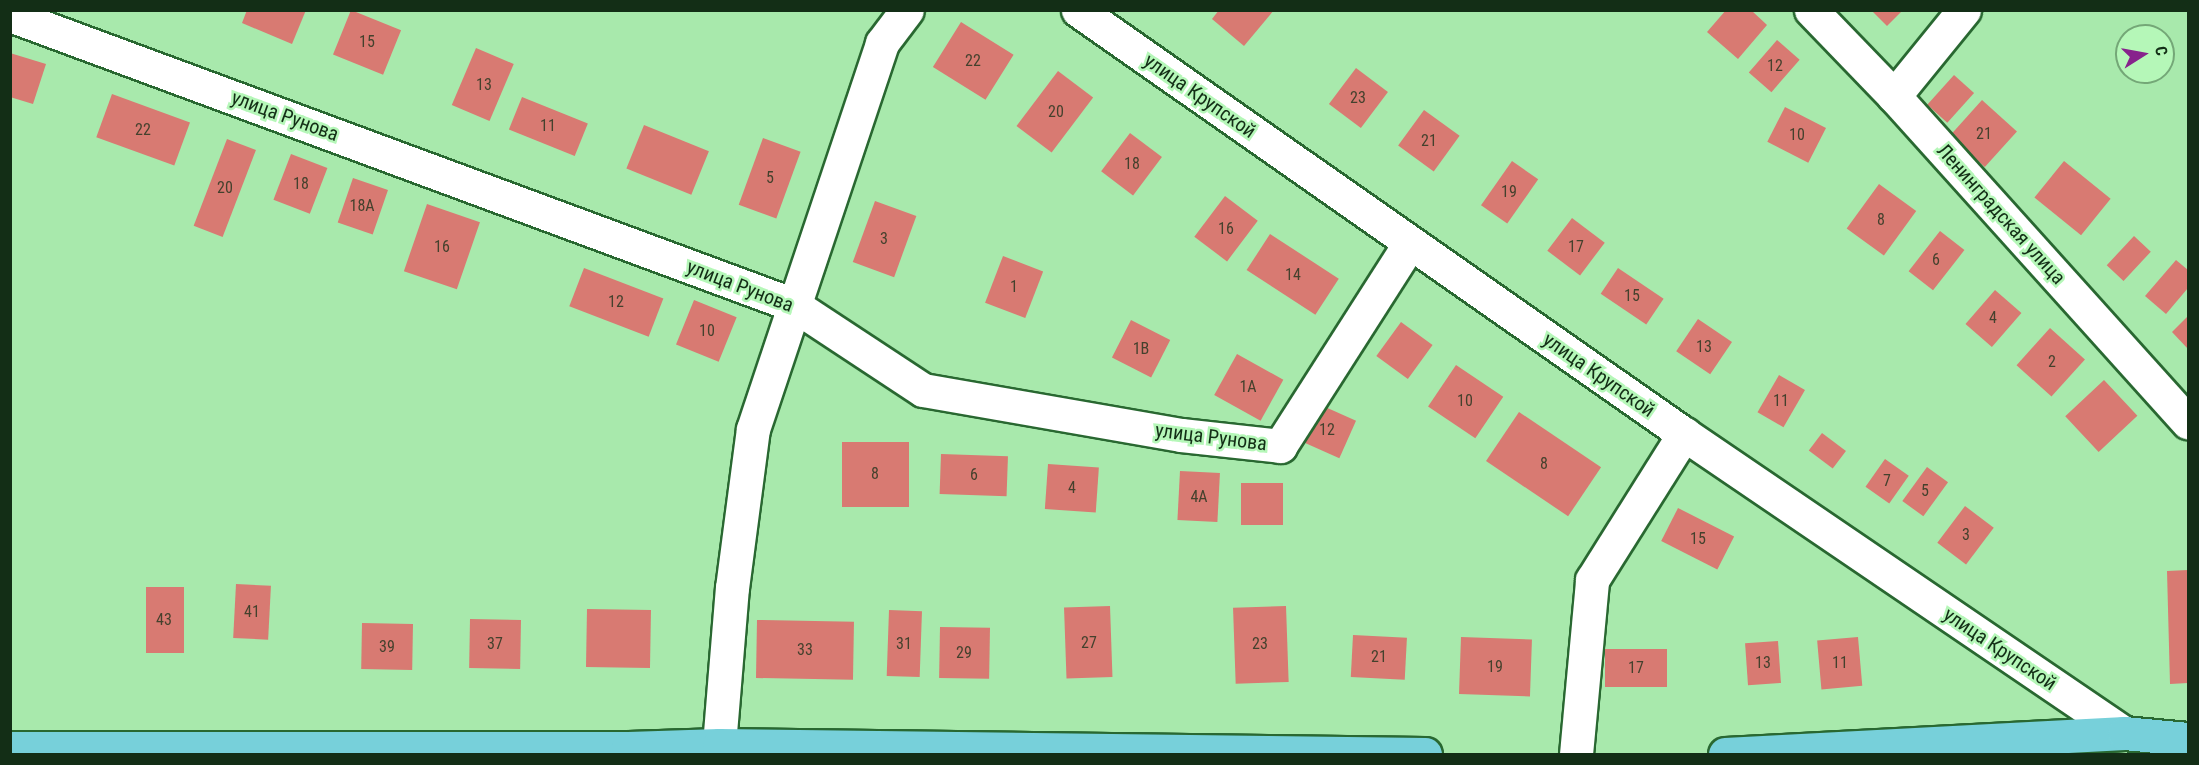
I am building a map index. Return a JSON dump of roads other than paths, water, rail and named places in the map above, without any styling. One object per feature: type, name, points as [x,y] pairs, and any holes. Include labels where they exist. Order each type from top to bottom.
[{"type":"main road","points":[[1725,754],[2084,745],[2124,733],[2188,739]]},
{"type":"main road","points":[[10,748],[628,751],[718,745],[1425,754]]},
{"type":"street","points":[[718,745],[732,588],[753,429],[882,43],[907,10]]},
{"type":"street","name":"улица Крупской","points":[[1078,10],[1684,434],[2124,733]]},
{"type":"street","name":"Ленинградская улица","points":[[1811,10],[1894,96],[2188,422]]},
{"type":"street","points":[[1894,96],[1964,10]]},
{"type":"street","name":"улица Рунова","points":[[10,15],[794,305],[923,390],[1181,435],[1280,446],[1410,243]]},
{"type":"street","points":[[1576,754],[1592,580],[1684,434]]}]
